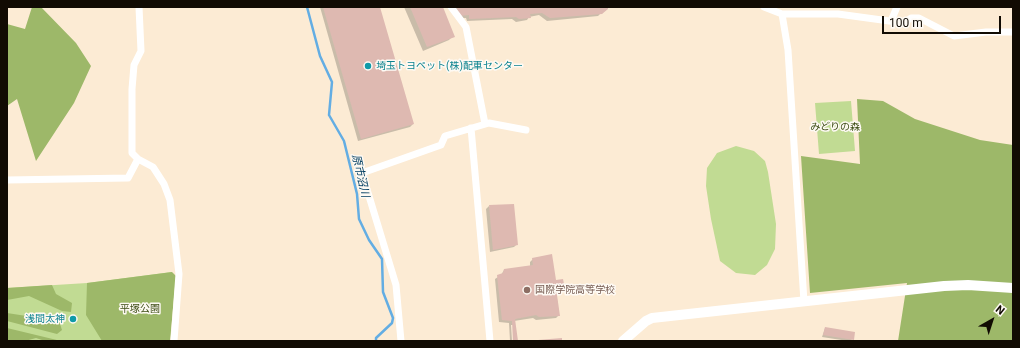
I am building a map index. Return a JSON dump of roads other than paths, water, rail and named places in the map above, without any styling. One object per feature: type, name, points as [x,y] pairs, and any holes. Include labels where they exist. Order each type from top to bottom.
[{"type":"street","points":[[139,7],[141,51],[134,65],[132,89],[132,153],[138,159],[153,167],[164,184],[170,200],[179,274],[174,341]]},
{"type":"street","points":[[451,7],[466,27],[486,124]]},
{"type":"street","points":[[764,7],[782,14],[838,14],[904,23],[911,18],[919,18],[954,36],[986,32],[1013,32]]},
{"type":"street","points":[[891,21],[897,7]]},
{"type":"street","points":[[782,14],[788,50],[804,302]]},
{"type":"street","points":[[401,341],[396,285],[362,173],[441,145],[445,136],[486,124],[526,130]]},
{"type":"street","points":[[471,128],[490,341]]},
{"type":"street","points":[[7,180],[128,178],[138,159]]},
{"type":"street","points":[[623,341],[646,321],[652,318],[944,286],[968,285],[1013,288]]},
{"type":"waterway","name":"原市沼川","points":[[307,7],[320,56],[332,82],[329,115],[344,141],[357,194],[359,219],[369,240],[382,259],[383,292],[393,318],[392,323],[376,338],[376,341]]},
{"type":"place","name":"埼玉トヨペット(株)配車センター","points":[[368,66]]},
{"type":"place","name":"国際学院高等学校","points":[[527,290]]},
{"type":"place","name":"浅間太神","points":[[73,319]]},
{"type":"park label","name":"みどりの森","points":[[835,127]]},
{"type":"park label","name":"平塚公園","points":[[140,309]]}]
